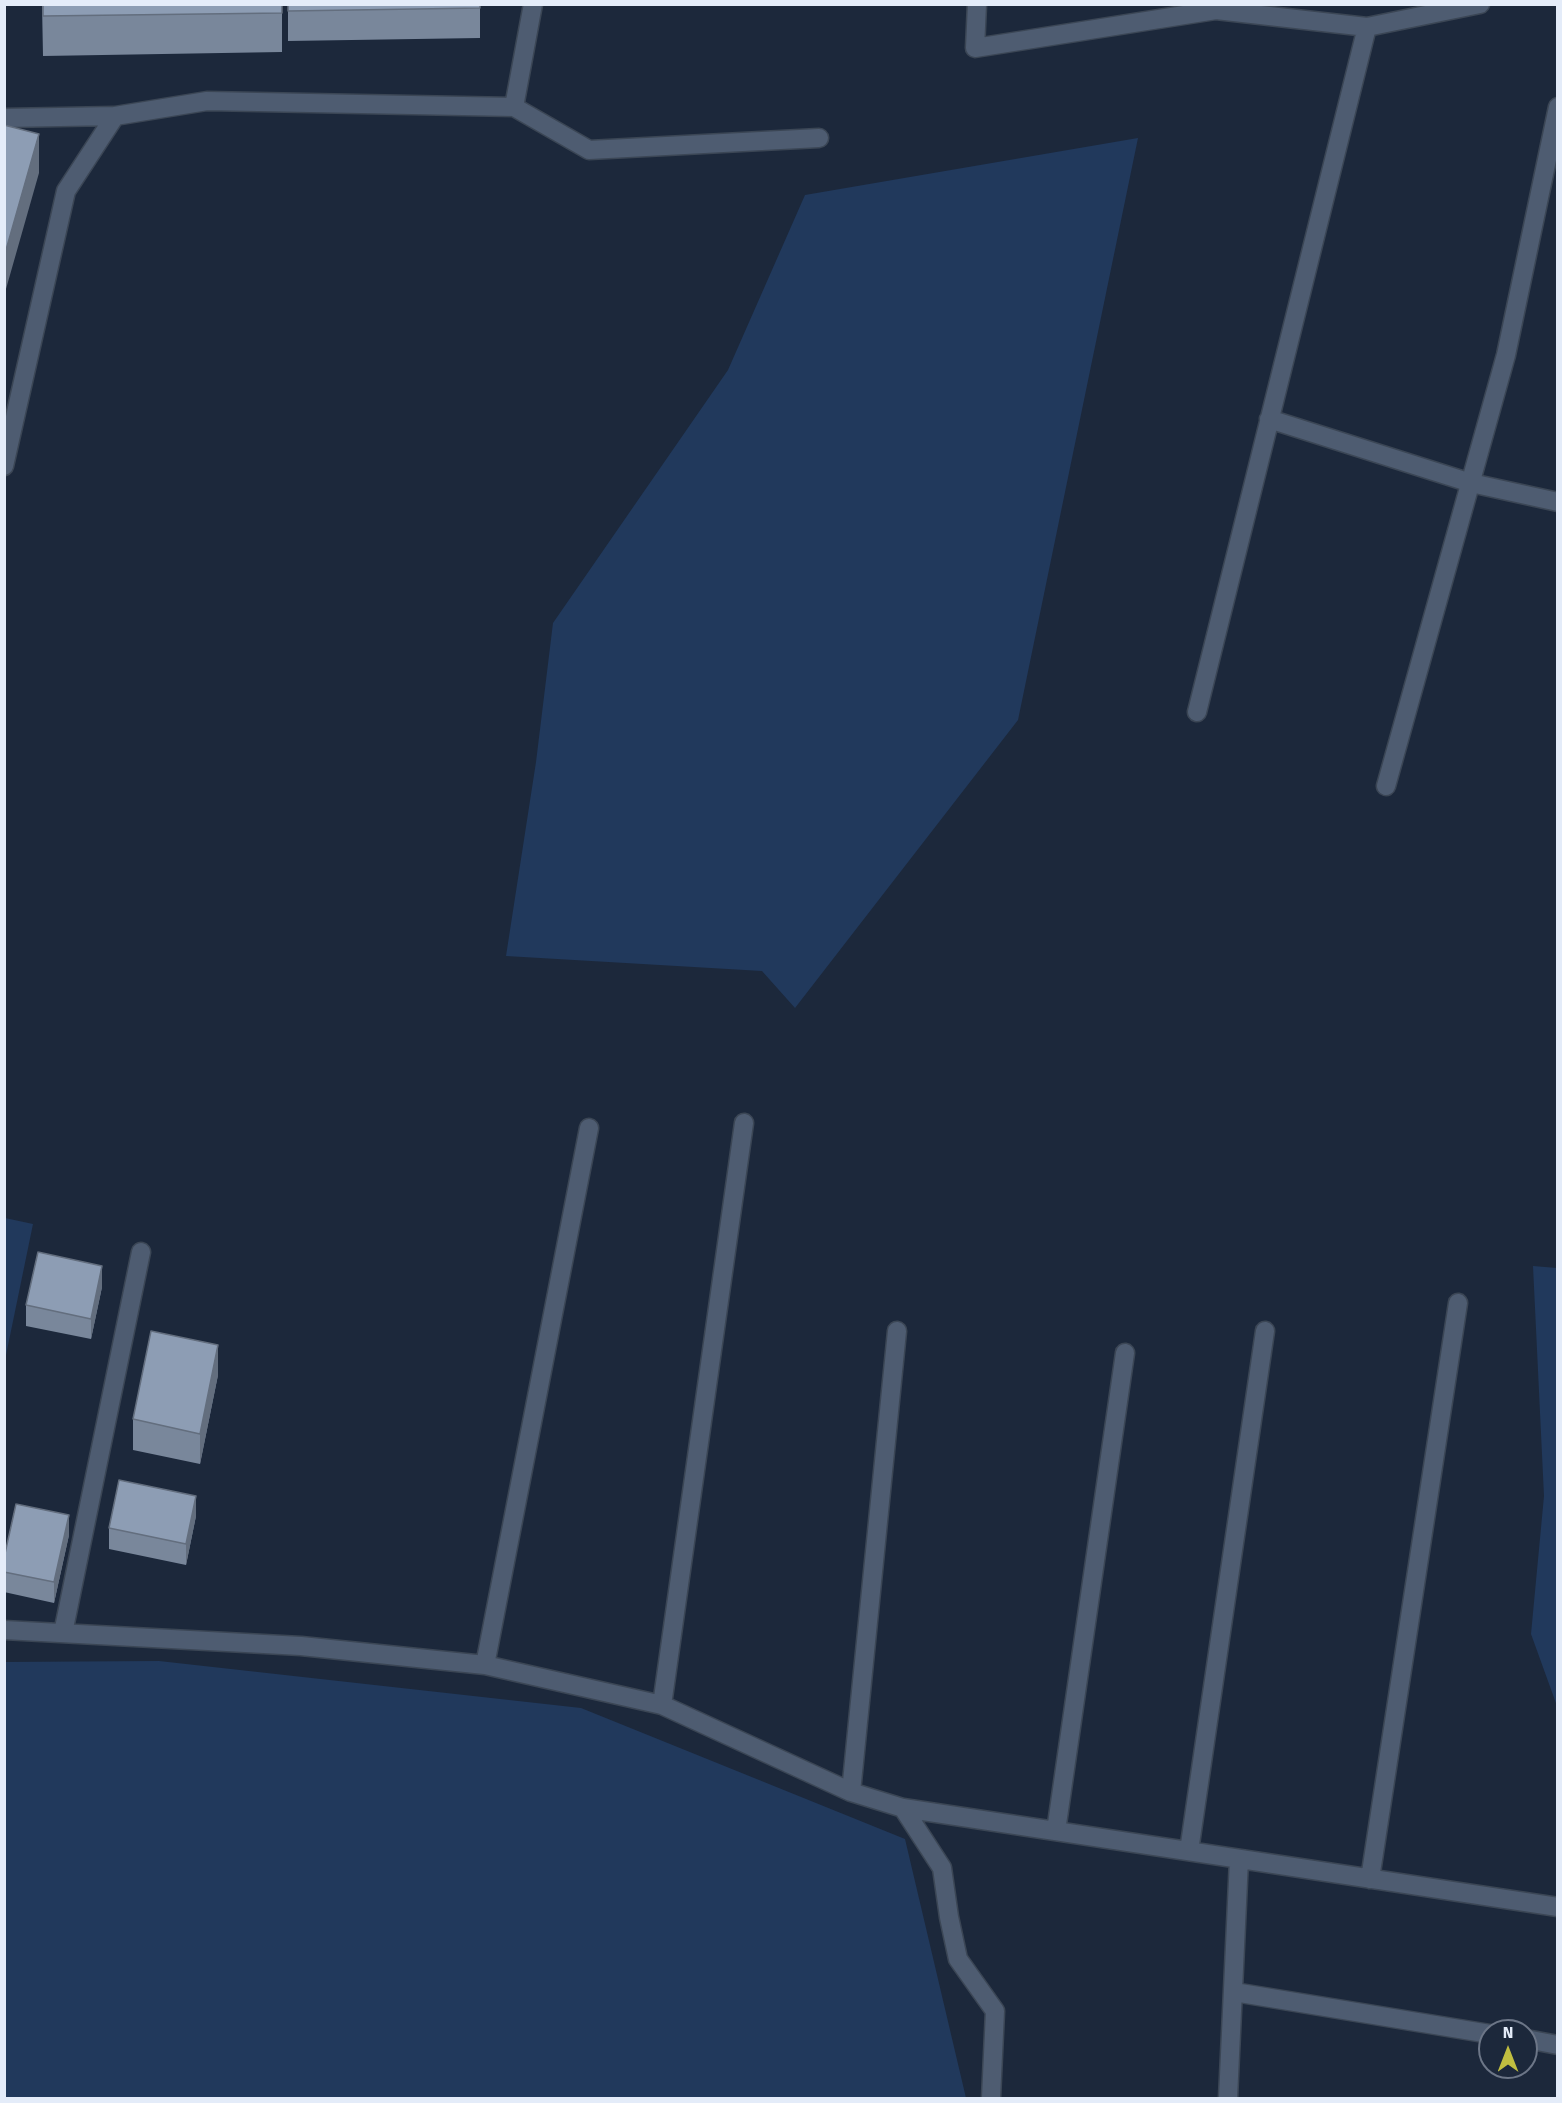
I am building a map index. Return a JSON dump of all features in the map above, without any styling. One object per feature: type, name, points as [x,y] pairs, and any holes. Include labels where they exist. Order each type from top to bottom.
[{"type":"street","points":[[514,106],[533,4]]},
{"type":"street","points":[[977,4],[975,48],[1217,7],[1367,27],[1470,5]]},
{"type":"street","points":[[1197,712],[1367,27]]},
{"type":"street","points":[[4,118],[114,116],[207,101],[514,106],[589,150],[819,138]]},
{"type":"street","points":[[1386,786],[1506,356],[1557,107]]},
{"type":"street","points":[[4,466],[66,191],[114,116]]},
{"type":"street","points":[[1269,419],[1471,483],[1557,502]]},
{"type":"street","points":[[663,1705],[744,1123]]},
{"type":"street","points":[[485,1665],[589,1128]]},
{"type":"street","points":[[63,1633],[141,1252]]},
{"type":"street","points":[[1370,1879],[1458,1302]]},
{"type":"street","points":[[850,1792],[897,1331]]},
{"type":"street","points":[[1189,1851],[1265,1331]]},
{"type":"street","points":[[1056,1831],[1125,1353]]},
{"type":"street","points":[[4,1630],[301,1646],[485,1665],[663,1705],[850,1792],[903,1808],[1557,1907]]},
{"type":"street","points":[[903,1808],[942,1868],[958,1959],[995,2011],[991,2098]]},
{"type":"street","points":[[1228,2098],[1239,1859]]},
{"type":"street","points":[[1234,1992],[1478,2032]]},
{"type":"street","points":[[1538,2041],[1557,2045]]},
{"type":"shaded area","points":[[1138,138],[1018,720],[795,1008],[762,971],[506,956],[536,762],[553,623],[728,370],[805,195]]},
{"type":"shaded area","points":[[4,1218],[33,1224],[5,1360]]},
{"type":"shaded area","points":[[1533,1266],[1557,1268],[1557,1706],[1531,1634],[1544,1496]]},
{"type":"shaded area","points":[[159,1661],[581,1708],[905,1839],[966,2098],[5,2098],[5,1662]]},
{"type":"building","points":[[43,4],[282,4],[282,13],[43,16]]},
{"type":"building","points":[[288,4],[480,4],[480,8],[288,11]]},
{"type":"building","points":[[4,125],[39,134],[4,257]]},
{"type":"building","points":[[38,1252],[102,1266],[91,1319],[26,1305]]},
{"type":"building","points":[[151,1331],[218,1345],[200,1434],[133,1419]]},
{"type":"building","points":[[119,1480],[196,1496],[186,1544],[109,1528]]},
{"type":"building","points":[[16,1504],[69,1515],[54,1582],[4,1572],[4,1558]]}]
